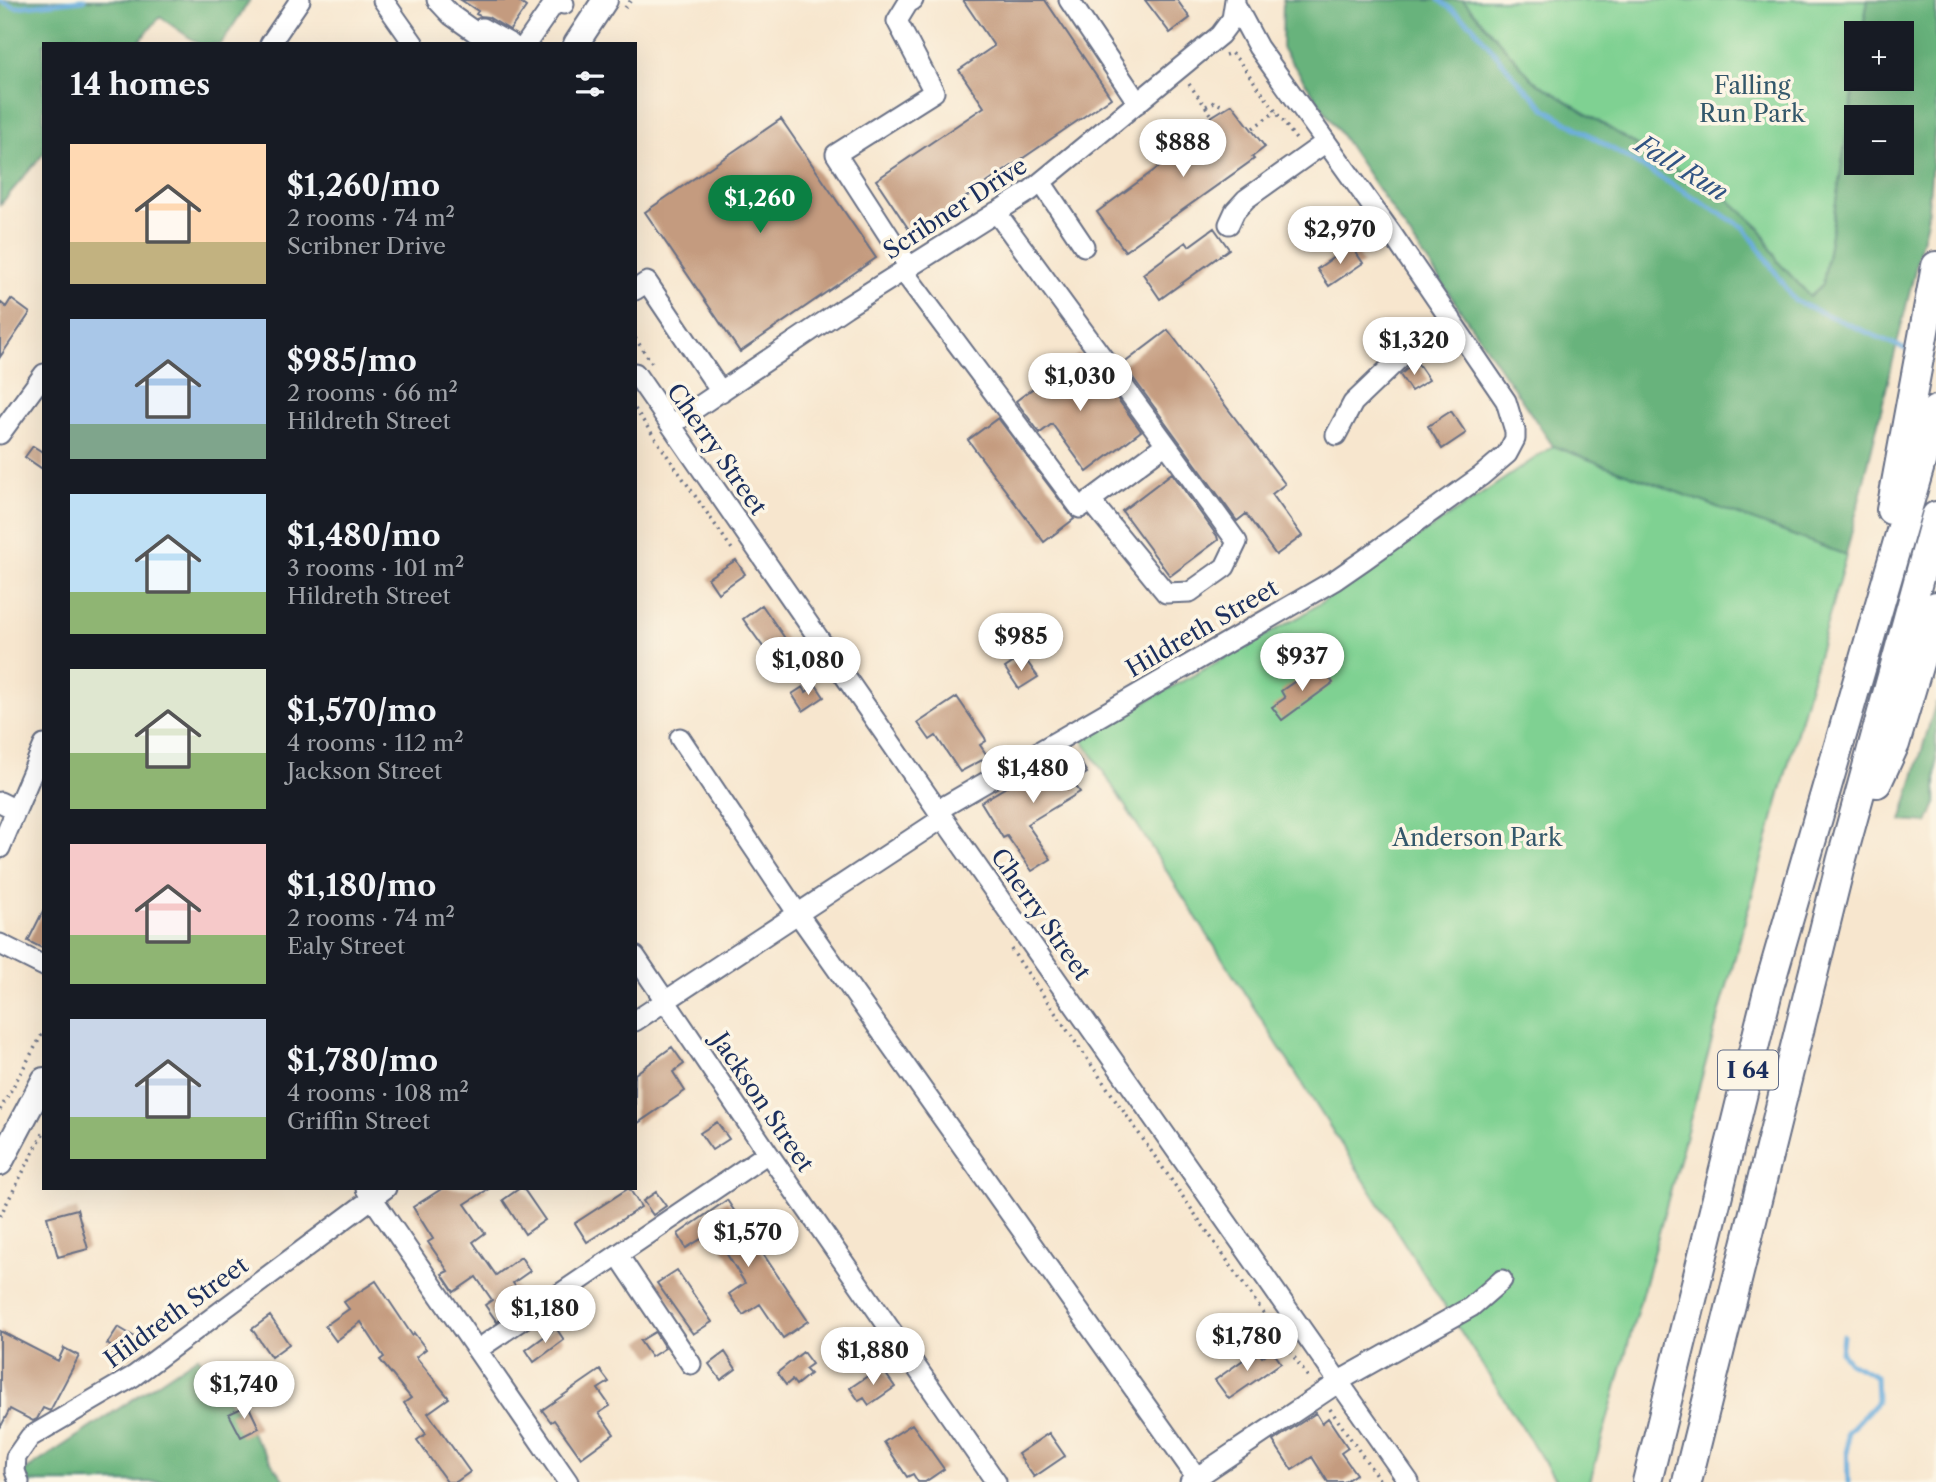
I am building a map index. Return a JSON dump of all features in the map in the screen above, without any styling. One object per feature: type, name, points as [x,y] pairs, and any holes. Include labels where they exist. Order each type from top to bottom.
[{"type":"highway","points":[[1864,662],[1936,265]]},
{"type":"highway","name":"I 64","points":[[1647,1482],[1769,987],[1934,418]]},
{"type":"highway","name":"I 64","points":[[1687,1482],[1841,862],[1936,516]]},
{"type":"highway","points":[[1841,862],[1895,744],[1936,606]]},
{"type":"main road","points":[[577,42],[597,3]]},
{"type":"main road","points":[[0,1163],[42,1084]]},
{"type":"street","points":[[271,42],[300,0]]},
{"type":"street","points":[[383,0],[413,42]]},
{"type":"street","points":[[437,0],[451,15],[484,38]]},
{"type":"street","points":[[912,0],[897,21],[933,92],[836,154],[906,269],[1080,508],[1166,444]]},
{"type":"street","points":[[1069,0],[1138,103]]},
{"type":"street","points":[[527,42],[553,5],[565,2]]},
{"type":"street","points":[[538,42],[565,2]]},
{"type":"street","name":"Scribner Drive","points":[[671,425],[1041,182],[1220,35],[1232,19],[1235,2]]},
{"type":"street","name":"Hildreth Street","points":[[637,1020],[797,914],[941,814],[1335,580],[1481,476],[1511,447],[1515,439],[1514,424],[1506,401],[1258,47],[1235,2]]},
{"type":"street","points":[[484,38],[482,28],[508,42]]},
{"type":"street","points":[[1229,224],[1235,211],[1246,199],[1326,142]]},
{"type":"street","points":[[1041,182],[1084,246]]},
{"type":"street","points":[[996,212],[1237,542],[1225,567],[1190,592],[1166,593],[1090,500]]},
{"type":"street","points":[[637,289],[647,282],[722,391]]},
{"type":"street","points":[[1336,435],[1353,403],[1403,355],[1451,319]]},
{"type":"street","name":"Cherry Street","points":[[637,376],[1409,1482]]},
{"type":"street","points":[[0,434],[42,377]]},
{"type":"street","points":[[680,738],[797,914],[1195,1481],[1339,1382],[1471,1307],[1502,1280]]},
{"type":"street","points":[[0,848],[8,806],[42,749]]},
{"type":"street","points":[[0,943],[42,965]]},
{"type":"street","name":"Jackson Street","points":[[637,959],[996,1482]]},
{"type":"street","points":[[477,1350],[768,1153]]},
{"type":"street","points":[[375,1192],[477,1350],[568,1482]]},
{"type":"street","name":"Hildreth Street","points":[[19,1482],[14,1464],[19,1451],[30,1437],[134,1376],[375,1192]]},
{"type":"street","points":[[618,1255],[691,1364]]},
{"type":"path","points":[[1188,83],[1211,114]]},
{"type":"path","points":[[1205,107],[1216,102],[1225,107]]},
{"type":"path","points":[[1252,128],[1276,111]]},
{"type":"path","points":[[637,413],[742,562]]},
{"type":"path","points":[[1005,942],[1381,1482]]},
{"type":"path","points":[[0,1110],[42,1035]]},
{"type":"path","points":[[0,1216],[42,1136]]},
{"type":"green space","points":[[0,0],[250,0],[222,42],[196,42],[160,17],[139,42],[42,42],[42,155],[0,205]]},
{"type":"green space","points":[[1283,0],[1463,0],[1533,80],[1729,200],[1759,227],[1778,262],[1810,296],[1823,284],[1844,152],[1844,175],[1914,175],[1914,105],[1851,105],[1854,91],[1914,91],[1914,21],[1864,21],[1868,0],[1936,0],[1936,117],[1927,220],[1846,555],[1553,446],[1282,48]]},
{"type":"green space","name":"Falling Run Park","points":[[1463,0],[1868,0],[1864,21],[1844,21],[1844,91],[1854,91],[1851,105],[1844,105],[1844,152],[1823,284],[1810,296],[1778,262],[1759,227],[1729,200],[1533,80]]},
{"type":"green space","name":"Anderson Park","points":[[1553,446],[1846,555],[1590,1482],[1557,1482],[1081,737],[1301,616]]},
{"type":"green space","points":[[1936,702],[1936,803],[1928,823],[1901,821]]},
{"type":"green space","points":[[198,1356],[285,1482],[24,1482],[19,1475]]},
{"type":"building","points":[[461,0],[517,0],[526,7],[510,30],[488,17],[476,14],[478,11]]},
{"type":"building","points":[[963,0],[1045,0],[1111,98],[912,234],[876,180],[984,107],[959,70],[994,46]]},
{"type":"building","points":[[1145,0],[1177,0],[1190,18],[1170,33]]},
{"type":"building","points":[[1232,104],[1265,147],[1252,157],[1254,159],[1125,251],[1097,212],[1212,128],[1206,120]]},
{"type":"building","points":[[781,119],[876,258],[740,352],[645,212]]},
{"type":"building","points":[[1214,228],[1229,249],[1160,299],[1143,274],[1186,242],[1189,246]]},
{"type":"building","points":[[1351,245],[1363,263],[1329,286],[1317,269]]},
{"type":"building","points":[[11,299],[30,313],[0,357],[0,302],[6,307]]},
{"type":"building","points":[[1168,330],[1285,484],[1272,494],[1302,536],[1276,555],[1246,514],[1237,521],[1123,364]]},
{"type":"building","points":[[1079,354],[1100,382],[1103,379],[1141,431],[1087,472],[1052,424],[1040,433],[1016,401]]},
{"type":"building","points":[[1416,361],[1429,380],[1411,391],[1400,375]]},
{"type":"building","points":[[1451,411],[1466,433],[1442,449],[1428,426]]},
{"type":"building","points":[[998,418],[1074,519],[1044,542],[968,440]]},
{"type":"building","points":[[33,446],[42,452],[42,469],[25,457]]},
{"type":"building","points":[[1172,473],[1218,540],[1170,576],[1122,511]]},
{"type":"building","points":[[736,560],[745,574],[718,593],[708,578]]},
{"type":"building","points":[[762,605],[802,663],[784,676],[743,619]]},
{"type":"building","points":[[1023,656],[1038,677],[1019,689],[1005,668]]},
{"type":"building","points":[[1324,669],[1333,683],[1282,720],[1272,707],[1285,698],[1281,691],[1307,673],[1311,679]]},
{"type":"building","points":[[816,685],[824,697],[803,711],[792,694],[803,687],[806,692]]},
{"type":"building","points":[[957,697],[985,738],[986,741],[980,745],[988,757],[960,772],[936,736],[930,740],[918,723]]},
{"type":"building","points":[[1058,756],[1064,767],[1078,758],[1087,773],[1073,782],[1080,792],[1027,824],[1051,859],[1032,871],[1007,836],[1003,838],[981,802]]},
{"type":"building","points":[[42,913],[42,948],[28,941]]},
{"type":"building","points":[[672,1047],[684,1064],[673,1072],[685,1091],[637,1124],[637,1073]]},
{"type":"building","points":[[717,1122],[729,1139],[712,1150],[700,1133]]},
{"type":"building","points":[[440,1190],[487,1190],[465,1204],[485,1233],[473,1242],[496,1275],[521,1257],[530,1271],[513,1283],[526,1302],[497,1322],[485,1305],[492,1300],[476,1277],[454,1292],[442,1274],[448,1271],[428,1242],[433,1239],[413,1207]]},
{"type":"building","points":[[517,1190],[524,1190],[545,1220],[525,1234],[503,1200]]},
{"type":"building","points":[[626,1190],[630,1190],[641,1207],[587,1242],[575,1223]]},
{"type":"building","points":[[656,1192],[666,1206],[653,1215],[643,1201]]},
{"type":"building","points":[[727,1200],[808,1321],[783,1338],[760,1304],[743,1315],[729,1294],[745,1283],[716,1237],[711,1233],[686,1248],[678,1234]]},
{"type":"building","points":[[77,1209],[88,1249],[58,1257],[47,1217]]},
{"type":"building","points":[[677,1270],[712,1322],[693,1334],[657,1283]]},
{"type":"building","points":[[376,1281],[412,1335],[414,1333],[426,1349],[416,1357],[449,1398],[428,1413],[470,1472],[456,1482],[447,1482],[417,1440],[426,1434],[404,1403],[411,1398],[380,1360],[384,1357],[361,1322],[336,1341],[325,1326],[349,1309],[344,1302]]},
{"type":"building","points":[[270,1316],[289,1344],[271,1357],[252,1329]]},
{"type":"building","points":[[118,1327],[140,1340],[130,1358],[107,1344]]},
{"type":"building","points":[[556,1328],[564,1340],[534,1362],[526,1350]]},
{"type":"building","points":[[0,1331],[58,1361],[64,1348],[79,1356],[50,1411],[43,1408],[33,1421],[10,1409],[0,1428]]},
{"type":"building","points":[[655,1332],[665,1348],[651,1357],[640,1341]]},
{"type":"building","points":[[1272,1350],[1281,1363],[1229,1399],[1215,1380],[1246,1358],[1248,1361],[1259,1353],[1262,1357]]},
{"type":"building","points":[[725,1352],[736,1369],[721,1380],[709,1364]]},
{"type":"building","points":[[803,1352],[812,1364],[805,1369],[810,1374],[796,1385],[792,1380],[786,1385],[777,1373]]},
{"type":"building","points":[[881,1367],[895,1387],[869,1405],[864,1398],[859,1401],[850,1388]]},
{"type":"building","points":[[600,1370],[609,1382],[598,1389],[610,1406],[599,1413],[614,1434],[581,1458],[554,1420],[551,1422],[542,1410]]},
{"type":"building","points":[[248,1405],[259,1428],[241,1437],[229,1414]]},
{"type":"building","points":[[1316,1413],[1322,1423],[1328,1418],[1348,1448],[1341,1453],[1356,1474],[1344,1482],[1328,1482],[1312,1457],[1292,1470],[1273,1441]]},
{"type":"building","points":[[912,1424],[944,1469],[925,1482],[918,1482],[913,1474],[907,1477],[884,1442]]},
{"type":"building","points":[[1049,1433],[1065,1456],[1034,1477],[1018,1454]]},
{"type":"waterway","name":"Fall Run","points":[[0,1],[16,7],[84,0]]},
{"type":"waterway","name":"Fall Run","points":[[1439,0],[1472,25],[1517,80],[1547,110],[1745,228],[1795,301],[1912,352]]},
{"type":"waterway","points":[[1843,1335],[1841,1352],[1849,1362],[1876,1376],[1877,1402],[1847,1433],[1848,1482]]}]
